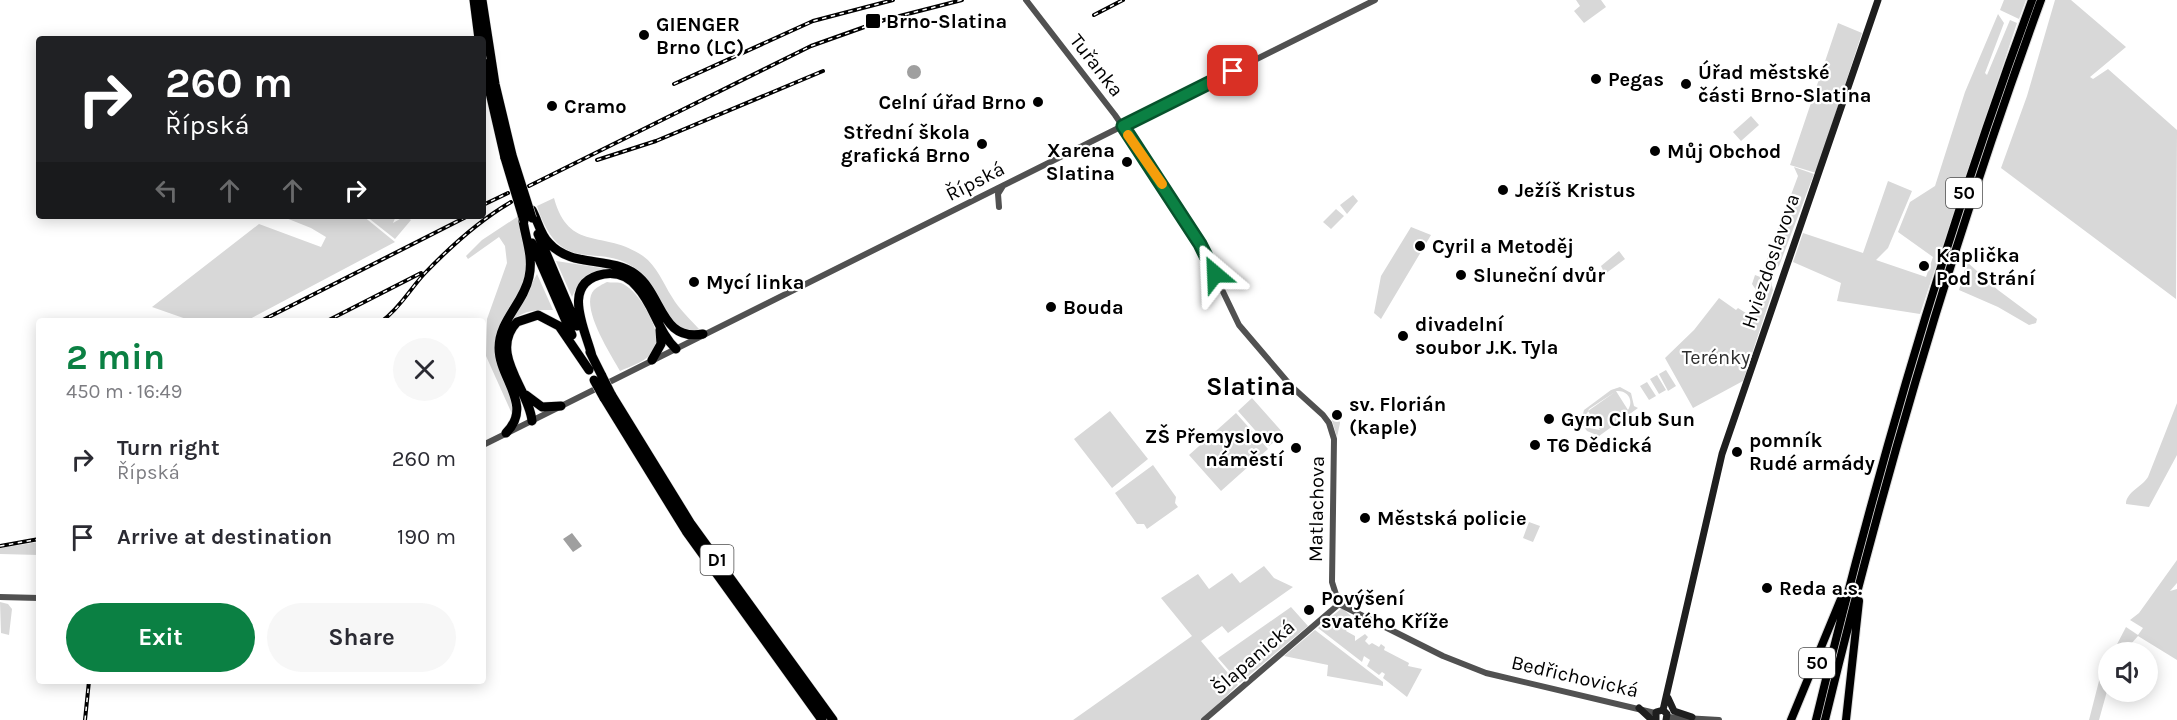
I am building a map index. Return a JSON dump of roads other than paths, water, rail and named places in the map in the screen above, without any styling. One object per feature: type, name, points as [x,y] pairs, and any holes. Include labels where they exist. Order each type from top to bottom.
[{"type":"highway","points":[[474,0],[479,36]]},
{"type":"highway","name":"D1","points":[[482,0],[508,157],[527,203],[527,218],[592,356],[598,378],[680,523],[822,720]]},
{"type":"highway","name":"50","points":[[1816,720],[1948,241],[2032,0]]},
{"type":"highway","name":"50","points":[[1825,720],[1865,544],[1957,245],[2041,0]]},
{"type":"highway","name":"D1","points":[[486,73],[508,157],[553,294],[590,370],[598,378]]},
{"type":"highway","points":[[527,218],[560,252],[618,266],[636,274],[678,333],[703,334]]},
{"type":"highway","points":[[527,218],[529,278],[506,321],[499,344],[502,367],[517,389],[532,421]]},
{"type":"highway","points":[[592,356],[579,320],[578,303],[584,287],[599,275],[617,274],[632,282],[646,298],[659,324],[676,349]]},
{"type":"highway","points":[[664,315],[676,349]]},
{"type":"highway","points":[[506,433],[518,413],[517,389],[508,357],[508,339],[515,324],[530,316],[542,316],[559,326],[590,370]]},
{"type":"highway","points":[[652,360],[661,344],[659,324]]},
{"type":"highway","points":[[517,389],[538,406],[561,406]]},
{"type":"highway","name":"D1","points":[[608,396],[691,524],[833,720]]},
{"type":"highway","name":"50","points":[[1793,720],[1865,544]]},
{"type":"highway","name":"50","points":[[1846,720],[1865,544]]},
{"type":"main road","name":"Hviezdoslavova","points":[[1666,716],[1667,690],[1722,454],[1878,0]]},
{"type":"main road","points":[[1667,690],[1671,709],[1691,717]]},
{"type":"main road","points":[[1639,708],[1654,718],[1666,716]]},
{"type":"main road","points":[[1678,720],[1691,717]]},
{"type":"street","name":"Tuřanka","points":[[1026,0],[1123,126],[1200,244],[1239,326],[1291,386],[1323,416]]},
{"type":"street","name":"Řípská","points":[[486,443],[1375,0]]},
{"type":"street","points":[[999,207],[998,194],[1004,185]]},
{"type":"street","name":"Matlachova","points":[[1323,416],[1329,423],[1334,439],[1332,582],[1339,604]]},
{"type":"street","points":[[0,597],[36,598]]},
{"type":"street","name":"Bedřichovická","points":[[1339,604],[1440,655],[1486,673],[1639,708]]},
{"type":"street","name":"Šlapanická","points":[[1204,720],[1339,604]]},
{"type":"street","points":[[1666,716],[1719,720]]},
{"type":"railway","points":[[674,84],[813,21],[893,0]]},
{"type":"railway","points":[[529,186],[811,46],[884,20],[962,0]]},
{"type":"railway","points":[[1094,15],[1123,0]]},
{"type":"railway","points":[[597,160],[656,141],[823,71]]},
{"type":"railway","points":[[486,204],[508,193]]},
{"type":"railway","points":[[486,219],[511,202]]},
{"type":"railway","points":[[267,318],[462,219]]},
{"type":"railway","points":[[386,318],[425,273],[486,219]]},
{"type":"railway","points":[[333,318],[421,273]]},
{"type":"railway","points":[[0,546],[36,540]]},
{"type":"railway","points":[[85,720],[89,684]]},
{"type":"place","name":"Brno-Slatina","points":[[873,21]]},
{"type":"place","name":"GIENGER Brno (LC)","points":[[644,35]]},
{"type":"place","name":"Pegas","points":[[1596,79]]},
{"type":"place","name":"Úřad městské části Brno-Slatina","points":[[1686,84]]},
{"type":"place","name":"Celní úřad Brno","points":[[1038,102]]},
{"type":"place","name":"Cramo","points":[[552,106]]},
{"type":"place","name":"Střední škola grafická Brno","points":[[982,144]]},
{"type":"place","name":"Můj Obchod","points":[[1655,151]]},
{"type":"place","name":"Xarena Slatina","points":[[1127,162]]},
{"type":"place","name":"Ježíš Kristus","points":[[1503,190]]},
{"type":"place","name":"Cyril a Metoděj","points":[[1420,246]]},
{"type":"place","name":"Kaplička Pod Strání","points":[[1924,266]]},
{"type":"place","name":"Sluneční dvůr","points":[[1461,275]]},
{"type":"place","name":"Mycí linka","points":[[694,282]]},
{"type":"place","name":"Bouda","points":[[1051,307]]},
{"type":"place","name":"divadelní soubor J.K. Tyla","points":[[1403,336]]},
{"type":"place","name":"sv. Florián (kaple)","points":[[1337,415]]},
{"type":"place","name":"Gym Club Sun","points":[[1549,419]]},
{"type":"place","name":"T6 Dědická","points":[[1535,445]]},
{"type":"place","name":"ZŠ Přemyslovo náměstí","points":[[1296,448]]},
{"type":"place","name":"pomník Rudé armády","points":[[1737,452]]},
{"type":"place","name":"Městská policie","points":[[1365,518]]},
{"type":"place","name":"Reda a.s.","points":[[1767,588]]},
{"type":"place","name":"Povýšení svatého Kříže","points":[[1309,610]]},
{"type":"district","name":"Slatina","points":[[1251,386]]},
{"type":"park label","name":"Terénky","points":[[1716,357]]}]
